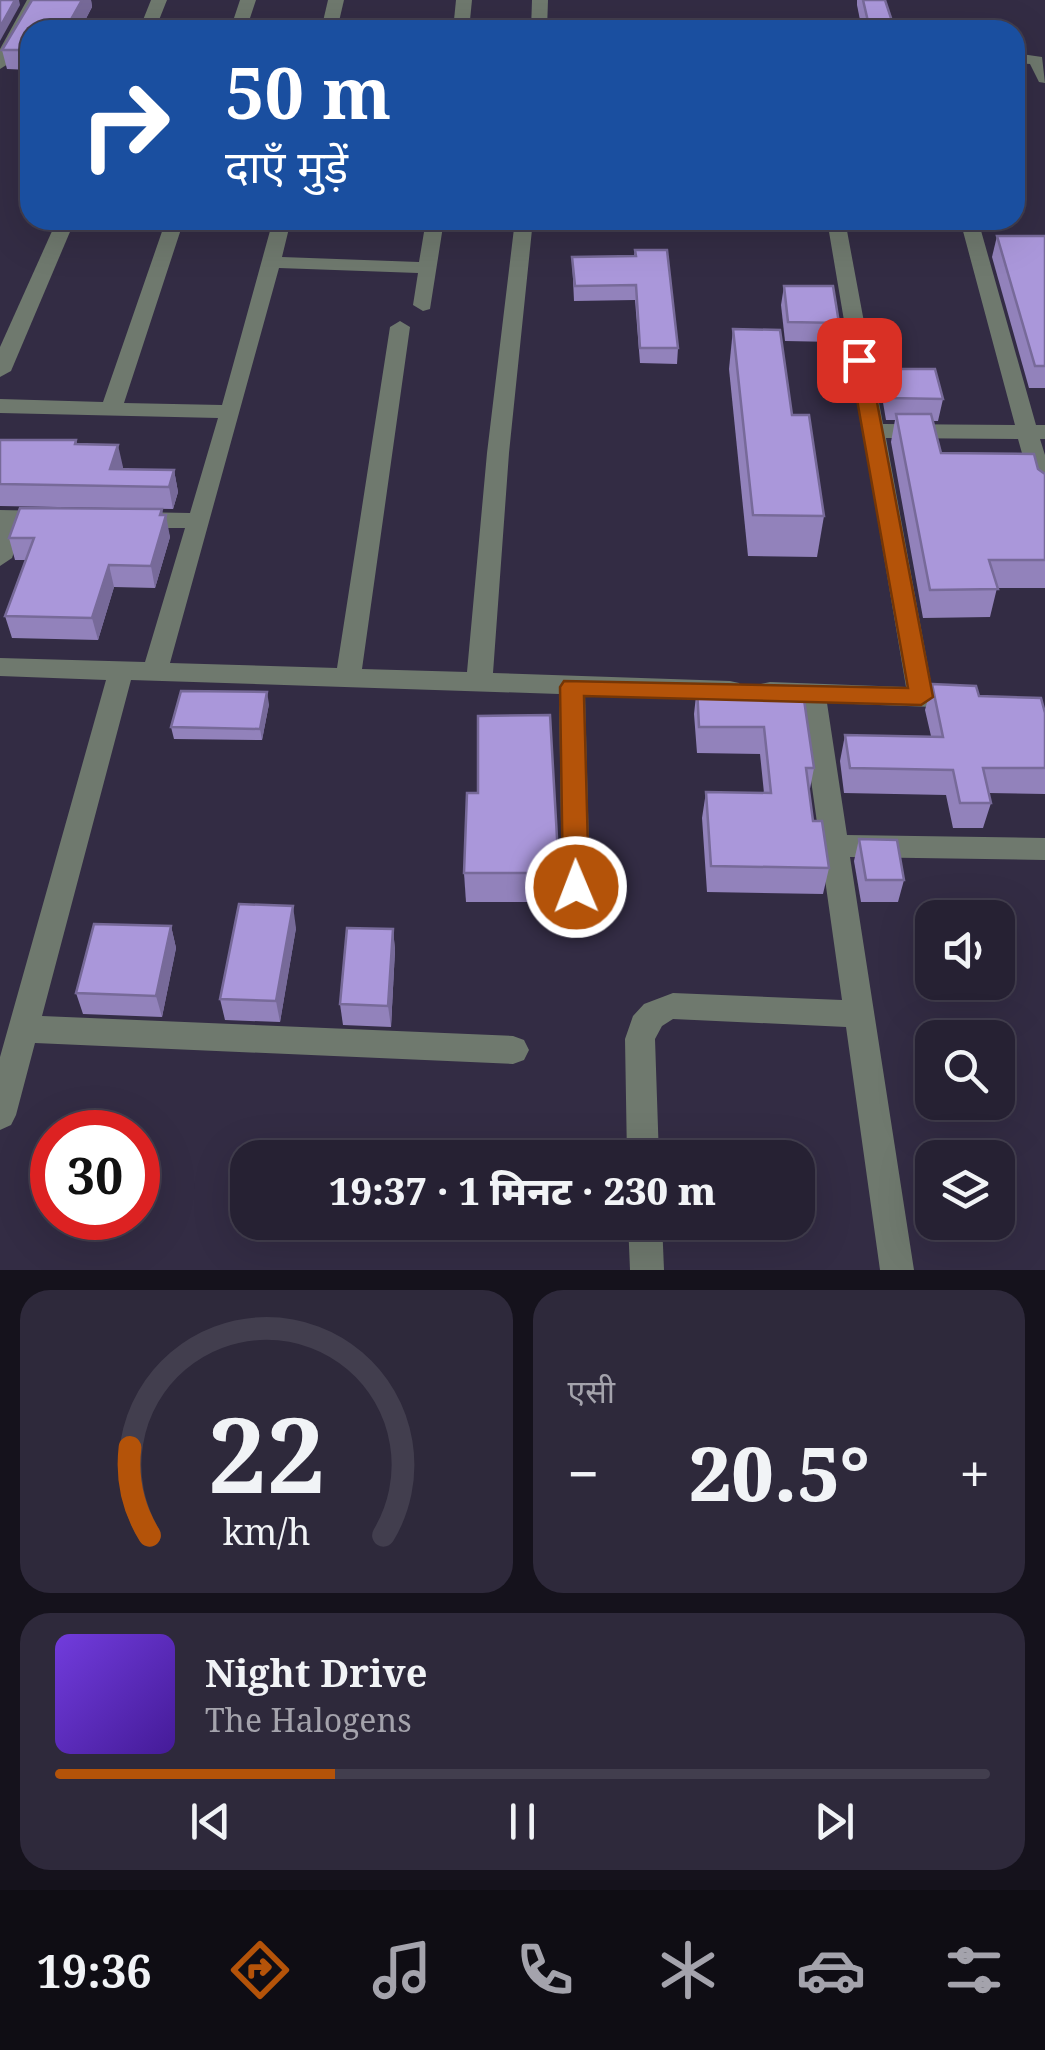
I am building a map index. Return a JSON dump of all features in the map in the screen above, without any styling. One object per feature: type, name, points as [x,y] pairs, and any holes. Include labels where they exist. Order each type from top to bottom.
[{"type":"street","points":[[0,64],[20,27]]},
{"type":"street","points":[[1025,59],[1036,60],[1045,78]]},
{"type":"street","points":[[0,371],[62,230]]},
{"type":"street","points":[[111,408],[172,230]]},
{"type":"street","points":[[155,671],[279,230]]},
{"type":"street","points":[[423,305],[434,230]]},
{"type":"street","points":[[479,682],[500,434],[523,230]]},
{"type":"street","points":[[838,230],[921,697]]},
{"type":"street","points":[[972,230],[1036,432],[1045,496]]},
{"type":"street","points":[[271,262],[428,268]]},
{"type":"street","points":[[348,677],[400,327]]},
{"type":"street","points":[[0,406],[231,412]]},
{"type":"street","points":[[871,431],[1036,432]]},
{"type":"street","points":[[0,558],[7,518],[70,519]]},
{"type":"street","points":[[107,520],[199,521]]},
{"type":"street","points":[[0,667],[992,698]]},
{"type":"street","points":[[0,1115],[121,670]]},
{"type":"street","points":[[572,687],[576,887]]},
{"type":"street","points":[[812,692],[897,1270]]},
{"type":"street","points":[[837,846],[1045,849]]},
{"type":"street","points":[[643,1140],[640,1039],[642,1024],[655,1012],[673,1006],[861,1014]]},
{"type":"street","points":[[23,1029],[513,1050]]},
{"type":"street","points":[[646,1240],[647,1270]]},
{"type":"building","points":[[0,0],[15,0],[0,27]]},
{"type":"building","points":[[32,0],[82,0],[71,20],[20,20]]},
{"type":"building","points":[[863,0],[885,0],[892,20],[868,20]]},
{"type":"building","points":[[20,20],[20,50],[2,50]]},
{"type":"building","points":[[997,236],[1045,236],[1045,366],[1035,366]]},
{"type":"building","points":[[635,250],[667,250],[678,348],[640,348],[636,285],[575,286],[572,257],[636,256]]},
{"type":"building","points":[[784,286],[833,286],[839,323],[788,322]]},
{"type":"building","points":[[733,329],[780,330],[792,415],[809,415],[824,516],[753,515]]},
{"type":"building","points":[[885,369],[935,369],[943,399],[890,398]]},
{"type":"building","points":[[896,414],[931,414],[941,453],[1034,454],[1038,469],[1045,474],[1045,560],[989,560],[998,589],[930,590]]},
{"type":"building","points":[[0,440],[76,440],[75,444],[118,445],[110,469],[174,470],[169,487],[0,484]]},
{"type":"building","points":[[20,508],[162,509],[160,515],[166,515],[151,566],[109,565],[92,618],[5,616],[34,538],[9,538]]},
{"type":"building","points":[[932,684],[976,686],[979,696],[1041,698],[1045,713],[1045,768],[983,768],[991,803],[960,803],[953,770],[850,768],[845,735],[943,737]]},
{"type":"building","points":[[802,686],[814,768],[806,768],[813,821],[822,821],[829,868],[711,866],[706,792],[771,793],[764,727],[699,727],[697,687]]},
{"type":"building","points":[[181,691],[267,692],[260,729],[171,727]]},
{"type":"building","points":[[550,715],[559,873],[464,873],[467,793],[478,793],[478,716]]},
{"type":"building","points":[[859,839],[897,840],[904,880],[866,880]]},
{"type":"building","points":[[239,904],[293,906],[276,1001],[220,999]]},
{"type":"building","points":[[94,924],[171,926],[156,996],[76,993]]},
{"type":"building","points":[[347,928],[393,929],[388,1006],[340,1004]]},
{"type":"route","points":[[576,887],[572,687],[921,697],[859,360]]}]
